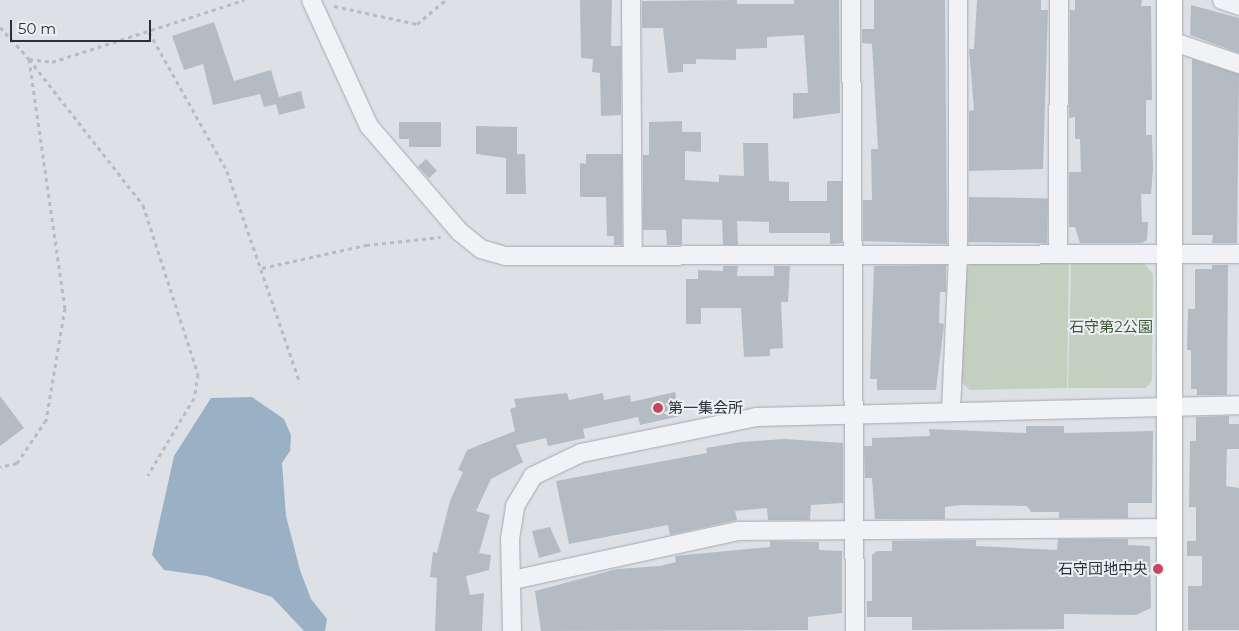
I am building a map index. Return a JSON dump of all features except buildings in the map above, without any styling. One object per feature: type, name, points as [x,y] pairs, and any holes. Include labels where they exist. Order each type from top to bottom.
[{"type":"street","points":[[311,0],[369,126],[455,226],[481,249],[505,256],[1239,254]]},
{"type":"street","points":[[631,0],[633,256]]},
{"type":"street","points":[[851,0],[855,255],[852,531],[855,631]]},
{"type":"street","points":[[951,410],[958,255],[958,0]]},
{"type":"street","points":[[1058,254],[1059,0]]},
{"type":"street","points":[[1169,0],[1169,404],[1167,528],[1169,631]]},
{"type":"street","points":[[1222,0],[1239,6]]},
{"type":"street","points":[[1168,40],[1239,64]]},
{"type":"street","points":[[512,631],[513,580],[510,539],[515,506],[532,476],[556,462],[756,417],[1169,404],[1239,405]]},
{"type":"street","points":[[513,580],[738,532],[1167,528]]},
{"type":"path","points":[[29,59],[52,62],[244,0]]},
{"type":"path","points":[[311,0],[406,24],[426,21],[446,0]]},
{"type":"path","points":[[0,27],[29,59],[143,205],[198,374],[194,398],[148,475]]},
{"type":"path","points":[[149,32],[227,171],[299,380]]},
{"type":"path","points":[[0,467],[17,464],[46,420],[65,308],[29,59]]},
{"type":"path","points":[[262,268],[366,246],[443,237],[455,226]]},
{"type":"green space","name":"石守第2公園","points":[[1071,261],[1143,262],[1153,274],[1152,380],[1146,388],[1068,388]]},
{"type":"green space","points":[[1069,262],[1067,388],[970,390],[961,382],[966,269],[971,263]]},
{"type":"water","points":[[252,397],[284,419],[291,435],[290,451],[282,463],[286,516],[300,570],[311,599],[327,619],[325,631],[304,631],[272,597],[207,576],[164,570],[152,555],[174,456],[211,398]]},
{"type":"place","name":"第一集会所","points":[[658,408]]},
{"type":"place","name":"石守団地中央","points":[[1158,569]]}]
